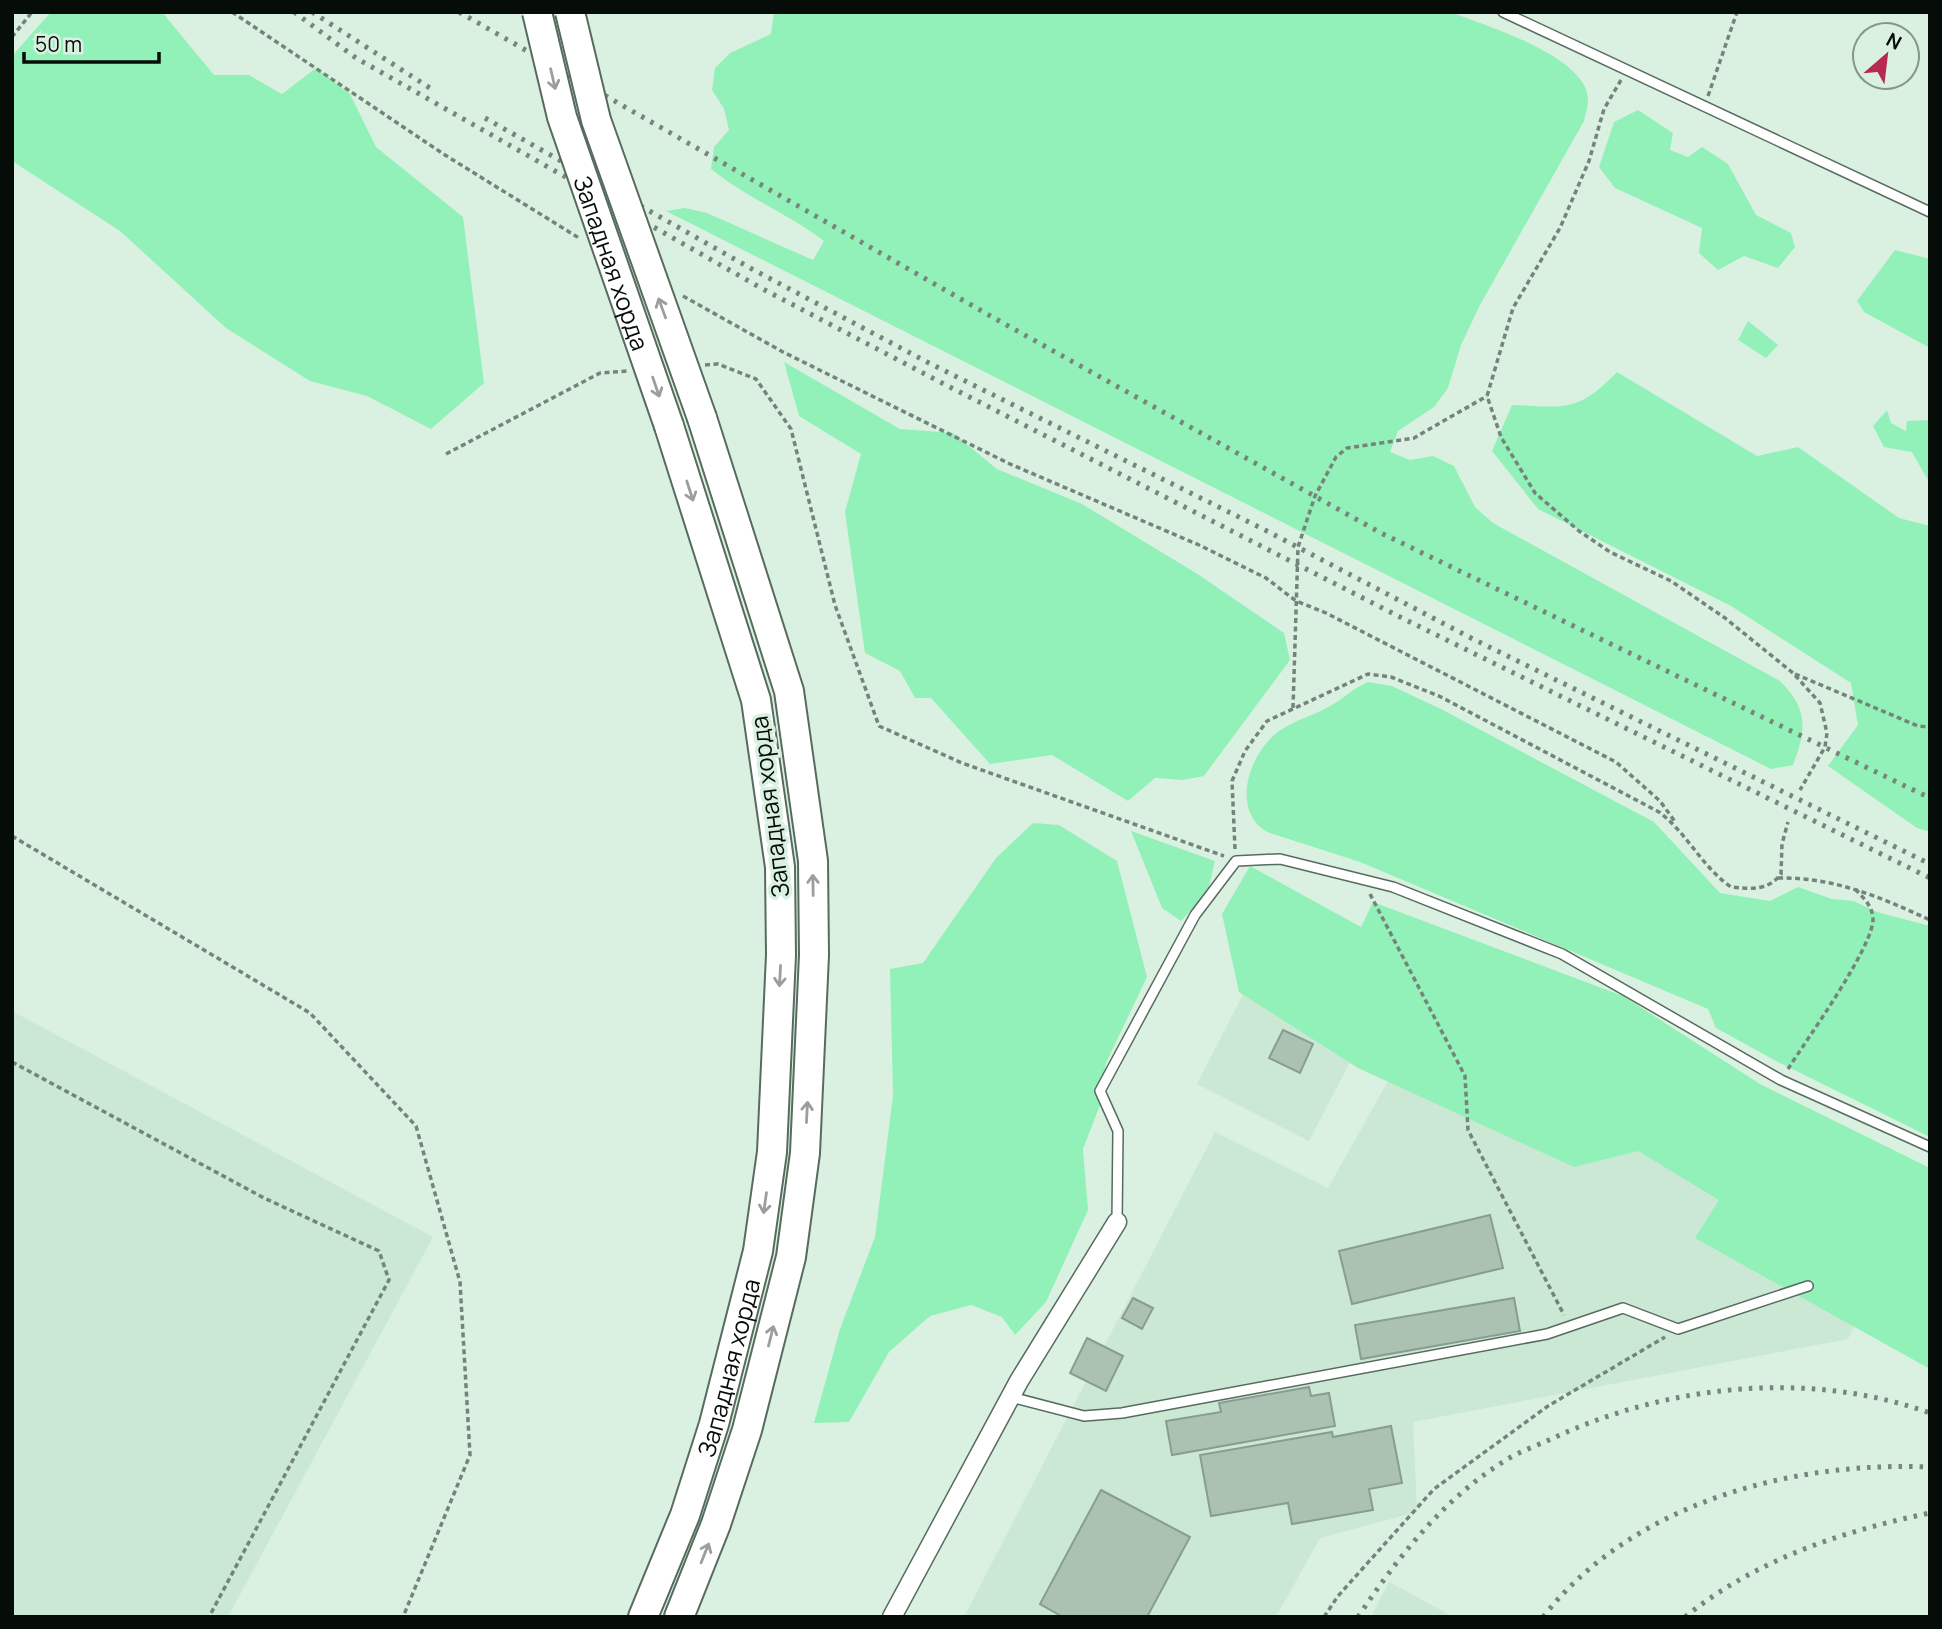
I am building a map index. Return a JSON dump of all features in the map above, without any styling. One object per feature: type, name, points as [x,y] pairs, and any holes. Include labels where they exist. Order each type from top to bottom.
[{"type":"highway","name":"Западная хорда","points":[[537,12],[562,117],[669,426],[756,700],[780,867],[781,956],[772,1152],[758,1251],[714,1424],[685,1515],[643,1617]]},
{"type":"highway","name":"Западная хорда","points":[[570,12],[596,120],[702,418],[789,691],[813,861],[814,955],[805,1153],[791,1257],[747,1430],[716,1524],[679,1617]]},
{"type":"street","points":[[892,1617],[1011,1397],[1117,1222]]},
{"type":"lane","points":[[1503,12],[1703,108],[1930,212]]},
{"type":"lane","points":[[1117,1222],[1118,1131],[1100,1091],[1195,915],[1236,861],[1280,859],[1393,887],[1562,954],[1781,1080],[1930,1147]]},
{"type":"lane","points":[[1011,1397],[1084,1416],[1122,1413],[1547,1334],[1623,1308],[1678,1329],[1808,1286]]},
{"type":"path","points":[[12,37],[32,12]]},
{"type":"path","points":[[232,12],[445,155],[585,241]]},
{"type":"path","points":[[1703,108],[1737,12]]},
{"type":"path","points":[[1626,71],[1604,109],[1589,161],[1560,228],[1513,308],[1487,396],[1501,437],[1535,492],[1579,531],[1610,552],[1671,582],[1725,618],[1793,673],[1820,703],[1827,733],[1825,747],[1800,790]]},
{"type":"path","points":[[679,294],[783,352],[1010,464],[1199,545],[1266,578],[1296,600],[1616,762],[1660,801],[1700,856],[1731,887],[1754,889],[1770,885],[1778,878],[1781,874],[1783,835],[1788,822]]},
{"type":"path","points":[[692,366],[718,364],[757,379],[791,429],[835,605],[879,726],[962,763],[1236,861],[1232,781],[1245,751],[1267,721],[1368,674],[1391,677],[1439,696],[1659,812],[1678,826]]},
{"type":"path","points":[[446,454],[600,373],[639,370]]},
{"type":"path","points":[[1293,708],[1298,547],[1315,496],[1336,457],[1347,448],[1414,438],[1487,396]]},
{"type":"path","points":[[1793,673],[1918,726],[1930,727]]},
{"type":"path","points":[[12,836],[310,1013],[416,1126],[460,1282],[470,1455],[403,1617]]},
{"type":"path","points":[[1778,878],[1801,878],[1853,887],[1930,920]]},
{"type":"path","points":[[1363,880],[1465,1076],[1468,1130],[1570,1326]]},
{"type":"path","points":[[1781,1080],[1858,958],[1873,927],[1873,915],[1867,901],[1853,887]]},
{"type":"path","points":[[12,1062],[264,1198],[379,1251],[389,1280],[209,1617]]},
{"type":"path","points":[[1324,1617],[1338,1596],[1434,1489],[1548,1406],[1678,1329]]},
{"type":"shaded area","points":[[1252,977],[1364,1035],[1309,1141],[1197,1084]]},
{"type":"shaded area","points":[[1437,994],[1876,1280],[1848,1339],[1413,1422],[1417,1512],[1320,1538],[1276,1617],[964,1617],[1215,1132],[1328,1188]]},
{"type":"shaded area","points":[[12,1011],[433,1237],[228,1617],[12,1617]]},
{"type":"shaded area","points":[[1389,1582],[1454,1617],[1371,1617]]},
{"type":"green space","points":[[51,12],[162,12],[214,75],[249,75],[282,94],[316,68],[350,94],[376,147],[463,217],[484,383],[431,429],[367,396],[310,381],[226,328],[120,231],[12,161],[12,56]]},
{"type":"green space","points":[[774,12],[1450,12],[1509,34],[1553,56],[1583,84],[1588,100],[1584,121],[1480,305],[1461,345],[1448,388],[1434,407],[1398,431],[1390,452],[1410,460],[1433,456],[1454,466],[1475,507],[1493,523],[1780,681],[1796,701],[1802,720],[1801,741],[1793,765],[1771,769],[666,211],[685,208],[707,213],[813,260],[824,241],[711,169],[714,147],[729,130],[724,109],[712,90],[715,68],[730,53],[771,34]]},
{"type":"green space","points":[[1638,110],[1673,133],[1670,150],[1688,157],[1702,147],[1728,164],[1756,215],[1791,233],[1795,247],[1778,268],[1744,256],[1718,270],[1699,253],[1702,228],[1615,188],[1599,167],[1614,122]]},
{"type":"green space","points":[[1895,250],[1930,259],[1930,348],[1864,312],[1857,301]]},
{"type":"green space","points":[[1748,321],[1778,345],[1766,358],[1738,340]]},
{"type":"green space","points":[[784,362],[900,429],[953,433],[997,469],[1082,504],[1196,573],[1284,633],[1290,660],[1204,776],[1183,780],[1155,778],[1128,801],[1052,755],[990,764],[931,698],[915,698],[900,671],[865,653],[845,512],[861,454],[799,416]]},
{"type":"green space","points":[[1617,372],[1757,456],[1798,447],[1899,518],[1930,526],[1930,832],[1917,828],[1828,766],[1858,725],[1851,683],[1731,606],[1538,509],[1492,451],[1512,405],[1570,405],[1591,395]]},
{"type":"green space","points":[[1887,410],[1891,423],[1906,431],[1907,421],[1930,420],[1930,484],[1912,452],[1884,447],[1873,426]]},
{"type":"green space","points":[[1368,682],[1392,686],[1443,710],[1654,822],[1720,893],[1770,901],[1798,887],[1832,899],[1854,901],[1877,912],[1930,926],[1930,1137],[1778,1062],[1716,1028],[1708,1009],[1360,862],[1267,832],[1256,822],[1249,810],[1247,796],[1252,767],[1259,753],[1279,731],[1332,705]]},
{"type":"green space","points":[[1033,823],[1059,825],[1117,861],[1147,977],[1106,1063],[1100,1105],[1083,1149],[1088,1210],[1046,1302],[1015,1335],[1002,1317],[971,1305],[930,1316],[889,1352],[849,1422],[814,1423],[840,1329],[875,1237],[893,1096],[890,969],[923,963],[996,858]]},
{"type":"green space","points":[[1131,831],[1215,861],[1208,891],[1181,921],[1162,908]]},
{"type":"green space","points":[[1250,866],[1361,927],[1373,902],[1623,996],[1760,1084],[1930,1168],[1930,1369],[1695,1238],[1719,1200],[1638,1151],[1574,1167],[1358,1068],[1239,992],[1222,914]]},
{"type":"building","points":[[1283,1030],[1313,1044],[1300,1073],[1269,1058]]},
{"type":"building","points":[[1490,1215],[1503,1268],[1352,1304],[1339,1251]]},
{"type":"building","points":[[1133,1298],[1153,1308],[1142,1329],[1122,1318]]},
{"type":"building","points":[[1514,1298],[1520,1331],[1361,1359],[1355,1325]]},
{"type":"building","points":[[1087,1338],[1123,1356],[1106,1391],[1070,1373]]},
{"type":"building","points":[[1309,1387],[1311,1396],[1329,1393],[1335,1426],[1172,1455],[1166,1421],[1221,1412],[1219,1403]]},
{"type":"building","points":[[1391,1426],[1402,1483],[1369,1489],[1373,1510],[1292,1524],[1288,1503],[1211,1516],[1200,1455],[1332,1432],[1333,1437]]},
{"type":"building","points":[[1101,1490],[1190,1537],[1147,1617],[1063,1617],[1040,1604]]},
{"type":"railway","points":[[294,12],[356,58],[761,288],[1404,619],[1930,878]]},
{"type":"railway","points":[[312,12],[433,90]]},
{"type":"railway","points":[[459,12],[994,318],[1381,533],[1930,798]]},
{"type":"railway","points":[[485,118],[752,269],[929,363],[1265,530],[1473,639],[1930,864]]},
{"type":"railway","points":[[1358,1617],[1406,1551],[1462,1492],[1511,1457],[1594,1421],[1640,1406],[1737,1389],[1835,1391],[1883,1399],[1930,1413]]},
{"type":"railway","points":[[1543,1617],[1579,1578],[1621,1545],[1668,1518],[1718,1497],[1770,1482],[1823,1472],[1877,1467],[1930,1467]]},
{"type":"railway","points":[[1685,1617],[1740,1579],[1801,1550],[1864,1529],[1930,1513]]}]
